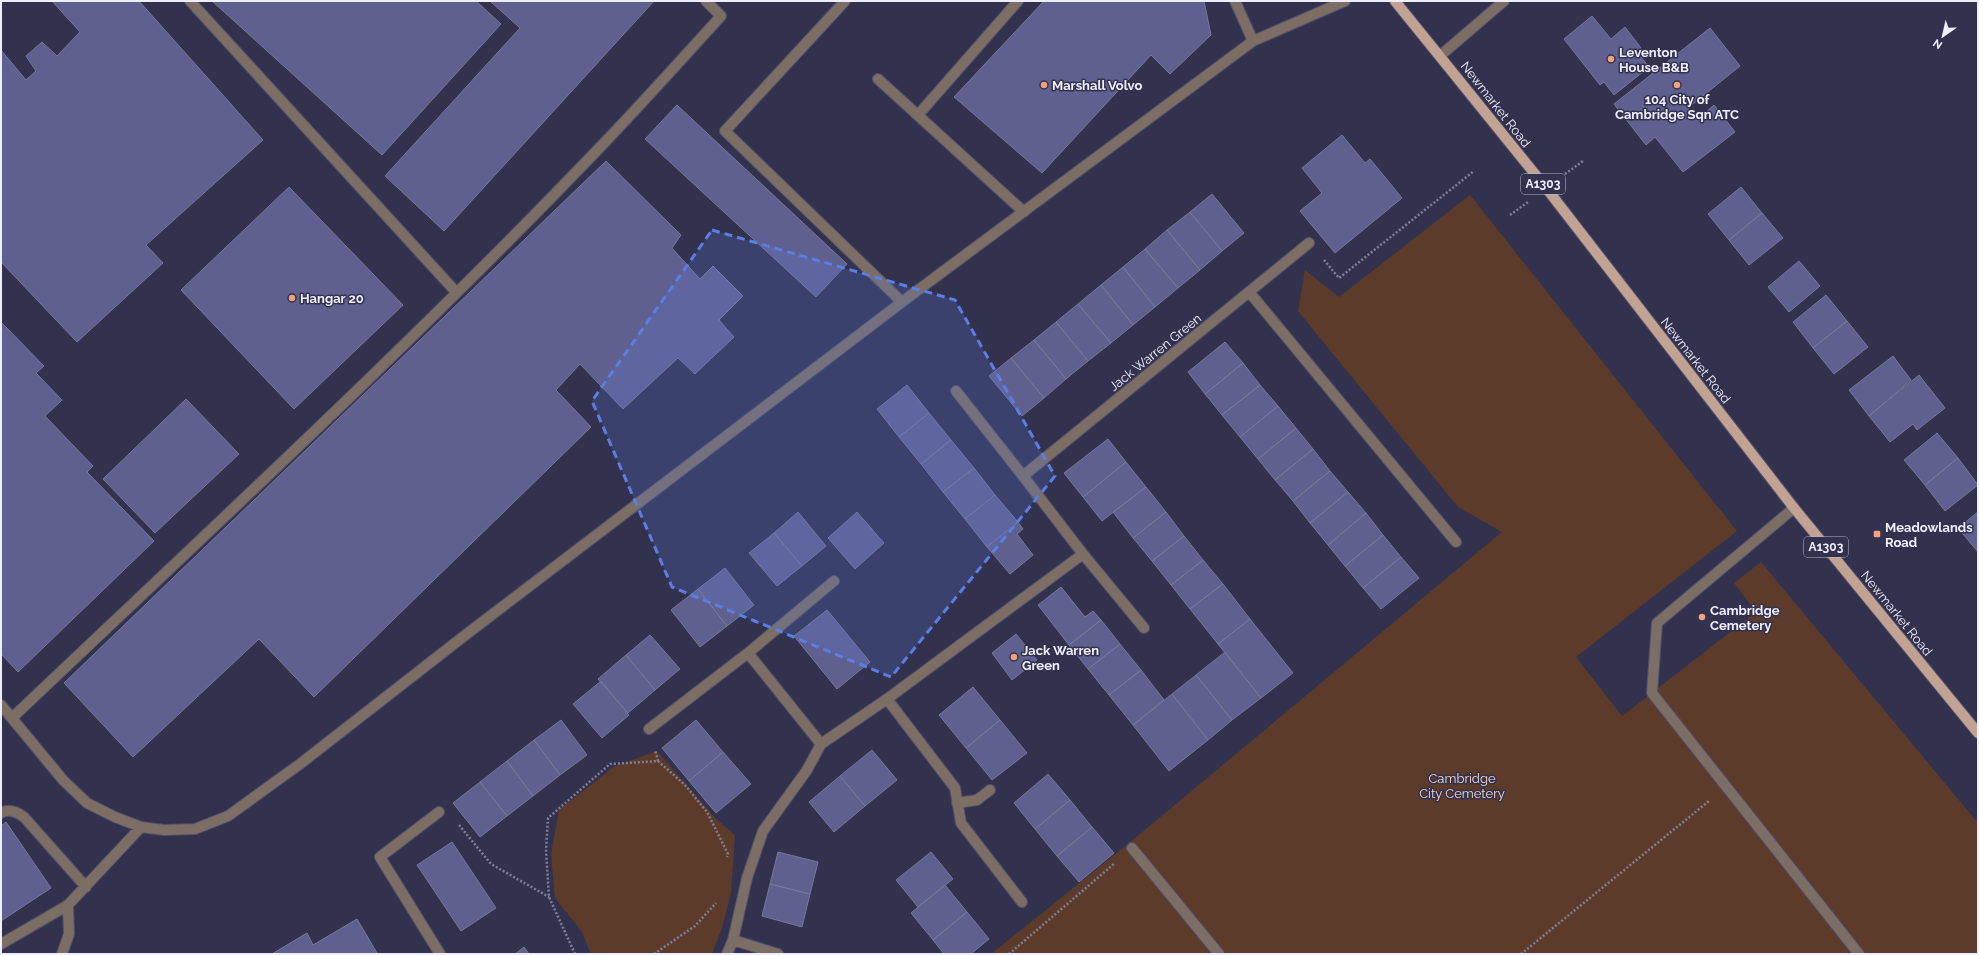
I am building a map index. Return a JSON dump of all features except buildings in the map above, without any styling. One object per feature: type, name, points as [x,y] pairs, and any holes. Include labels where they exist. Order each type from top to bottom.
[{"type":"main road","name":"Newmarket Road","points":[[1395,1],[1441,55],[1547,189],[1794,508],[1978,733]]},
{"type":"street","points":[[190,1],[456,292]]},
{"type":"street","points":[[12,718],[309,436],[456,292],[606,141],[721,16],[706,1]]},
{"type":"street","points":[[846,1],[725,131],[902,302]]},
{"type":"street","points":[[918,115],[1018,1]]},
{"type":"street","points":[[1235,1],[1253,41]]},
{"type":"street","points":[[1,705],[63,780],[87,803],[115,817],[141,827],[164,830],[195,829],[228,816],[300,764],[462,638],[902,302],[1253,41],[1345,1]]},
{"type":"street","points":[[1441,55],[1504,1]]},
{"type":"street","points":[[878,79],[1024,212]]},
{"type":"street","name":"Jack Warren Green","points":[[1023,476],[1310,243]]},
{"type":"street","points":[[1250,293],[1456,542]]},
{"type":"street","points":[[956,391],[1083,554],[1144,628]]},
{"type":"street","points":[[1794,508],[1657,622],[1652,693],[1860,954]]},
{"type":"street","points":[[727,954],[733,940],[747,878],[763,831],[807,770],[821,744],[887,700],[1083,554]]},
{"type":"street","points":[[649,728],[748,653],[834,581]]},
{"type":"street","points":[[748,653],[821,744]]},
{"type":"street","points":[[887,700],[955,788],[961,823],[1022,902]]},
{"type":"street","points":[[958,803],[977,800],[990,790]]},
{"type":"street","points":[[1,813],[4,811],[15,811],[24,817],[86,887]]},
{"type":"street","points":[[439,812],[380,857],[440,954]]},
{"type":"street","points":[[1,944],[68,905],[141,827]]},
{"type":"street","points":[[1132,848],[1219,954]]},
{"type":"street","points":[[62,954],[69,934],[68,905]]},
{"type":"street","points":[[733,940],[778,954]]},
{"type":"path","points":[[1310,243],[1339,278],[1474,171]]},
{"type":"path","points":[[649,728],[658,761],[685,785],[707,812],[728,854],[726,861]]},
{"type":"path","points":[[575,954],[549,897],[546,851],[548,818],[610,764],[658,761]]},
{"type":"path","points":[[1522,954],[1726,787]]},
{"type":"path","points":[[439,812],[450,813],[491,864],[549,897]]},
{"type":"path","points":[[1009,954],[1132,848]]},
{"type":"path","points":[[654,954],[695,926],[719,900]]},
{"type":"highlighted area","points":[[712,230],[955,300],[1055,476],[891,677],[672,587],[592,401]]},
{"type":"green space","name":"Cambridge City Cemetery","points":[[1470,195],[1737,531],[1576,657],[1622,716],[1756,612],[1734,583],[1761,562],[1978,823],[1978,954],[991,954],[1134,839],[1502,532],[1458,507],[1298,311],[1305,270],[1339,297]]},
{"type":"green space","points":[[657,751],[716,819],[735,835],[731,893],[722,928],[712,954],[591,954],[582,932],[555,898],[551,854],[559,810],[615,766]]},
{"type":"place","name":"Leventon House B&B","points":[[1611,59]]},
{"type":"place","name":"Marshall Volvo","points":[[1044,85]]},
{"type":"place","name":"104 City of Cambridge Sqn ATC","points":[[1677,85]]},
{"type":"place","name":"Hangar 20","points":[[292,298]]},
{"type":"place","name":"Meadowlands Road","points":[[1877,534]]},
{"type":"place","name":"Cambridge Cemetery","points":[[1702,617]]},
{"type":"place","name":"Jack Warren Green","points":[[1014,657]]}]
